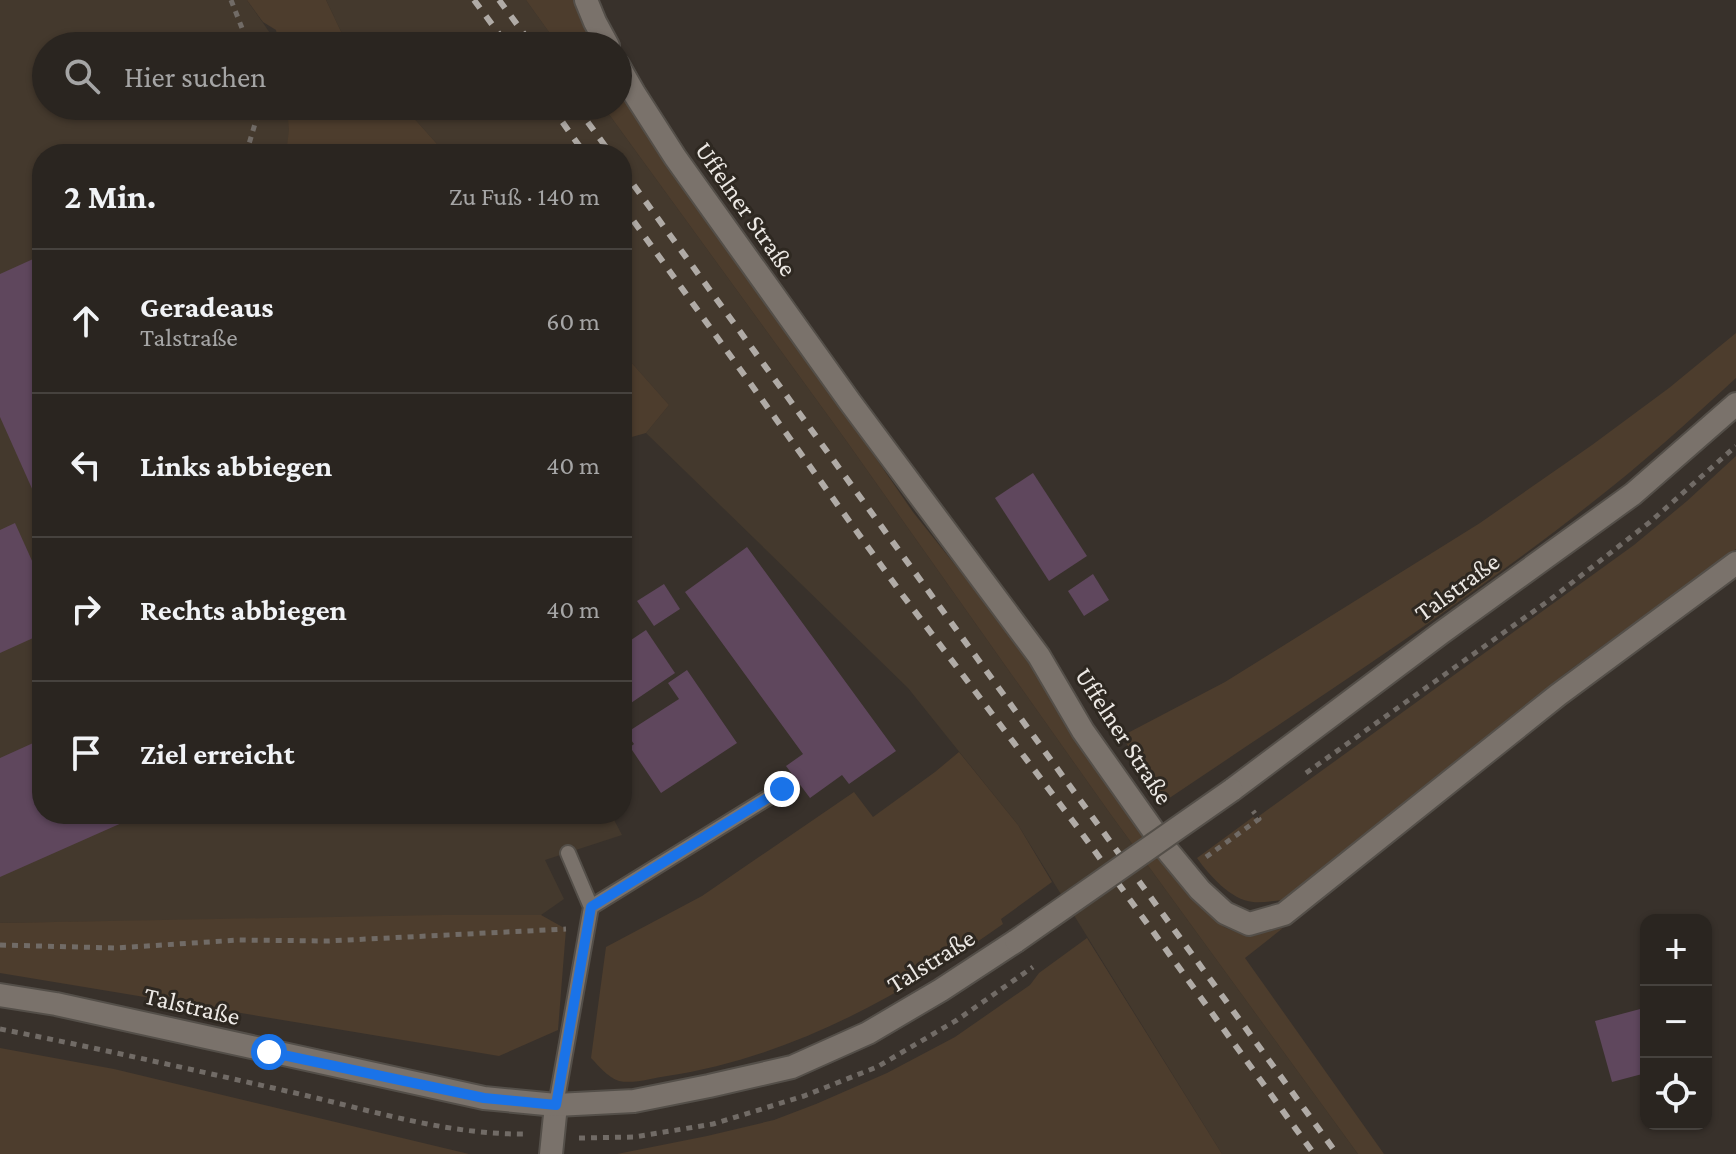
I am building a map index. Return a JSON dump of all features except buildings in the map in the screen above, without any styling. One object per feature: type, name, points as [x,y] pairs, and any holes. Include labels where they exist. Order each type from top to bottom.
[{"type":"street","points":[[586,0],[600,32]]},
{"type":"street","name":"Uffelner Straße","points":[[632,90],[739,248],[1039,656],[1083,731],[1167,850],[1200,890],[1225,913],[1249,924],[1284,914],[1558,695],[1736,563]]},
{"type":"street","name":"Talstraße","points":[[0,995],[56,1004],[484,1098],[556,1105],[634,1101],[792,1067],[868,1033],[941,990],[1232,790],[1633,494],[1736,404]]},
{"type":"street","points":[[552,1146],[556,1105]]},
{"type":"lane","points":[[591,907],[782,789]]},
{"type":"lane","points":[[556,1105],[591,907],[568,853]]},
{"type":"path","points":[[231,0],[244,32]]},
{"type":"path","points":[[249,144],[256,120]]},
{"type":"path","points":[[1303,775],[1551,599],[1650,522],[1736,446]]},
{"type":"path","points":[[1201,861],[1259,819],[1253,811],[1250,813]]},
{"type":"path","points":[[0,945],[116,948],[239,940],[328,941],[588,928]]},
{"type":"path","points":[[0,1029],[121,1053],[418,1122],[498,1134],[530,1134],[552,1146]]},
{"type":"shaded area","points":[[0,0],[247,0],[269,32],[32,32],[32,120],[316,120],[322,144],[32,144],[32,824],[616,824],[622,835],[545,860],[564,899],[541,915],[0,923]]},
{"type":"shaded area","points":[[247,0],[326,0],[341,32],[276,32],[263,22]]},
{"type":"shaded area","points":[[326,0],[526,0],[549,32],[341,32]]},
{"type":"shaded area","points":[[526,0],[579,0],[594,32],[549,32]]},
{"type":"shaded area","points":[[632,100],[913,512],[1022,649],[1117,800],[1198,903],[1224,927],[1248,937],[1283,928],[1245,958],[1384,1154],[1358,1154],[613,120],[632,120]]},
{"type":"shaded area","points":[[288,120],[416,120],[437,144],[287,144]]},
{"type":"shaded area","points":[[416,120],[613,120],[631,144],[437,144]]},
{"type":"shaded area","points":[[632,146],[1358,1154],[1222,1154],[1018,825],[908,688],[646,433],[669,405],[632,363]]},
{"type":"shaded area","points":[[1736,333],[1736,378],[1627,474],[1537,545],[1432,621],[1162,803],[1122,736],[1225,682],[1480,523],[1669,388]]},
{"type":"shaded area","points":[[632,363],[669,405],[646,433],[632,437]]},
{"type":"shaded area","points":[[1736,456],[1736,549],[1567,672],[1474,751],[1286,900],[1257,902],[1237,897],[1221,886],[1202,865],[1197,858],[1253,817],[1260,821],[1259,816],[1634,545]]},
{"type":"shaded area","points":[[959,752],[1018,825],[1052,882],[1001,919],[1003,924],[925,975],[844,1020],[758,1054],[713,1067],[631,1082],[611,1077],[591,1058],[606,947],[702,896],[854,792],[873,817]]},
{"type":"shaded area","points":[[541,915],[566,929],[558,1030],[499,1056],[0,973],[0,923]]},
{"type":"shaded area","points":[[1087,938],[1222,1154],[617,1154],[774,1120],[887,1073],[955,1037],[1030,985],[1039,973]]},
{"type":"shaded area","points":[[0,1048],[114,1069],[469,1154],[0,1154]]},
{"type":"railway","points":[[474,0],[498,32]]},
{"type":"railway","points":[[499,0],[523,32]]},
{"type":"railway","points":[[561,120],[578,144]]},
{"type":"railway","points":[[586,120],[604,144]]},
{"type":"railway","points":[[632,183],[1337,1154]]},
{"type":"railway","points":[[632,219],[901,593],[1078,828],[1314,1154]]},
{"type":"route","points":[[269,1052],[484,1098],[556,1105],[591,907],[782,789]]}]
